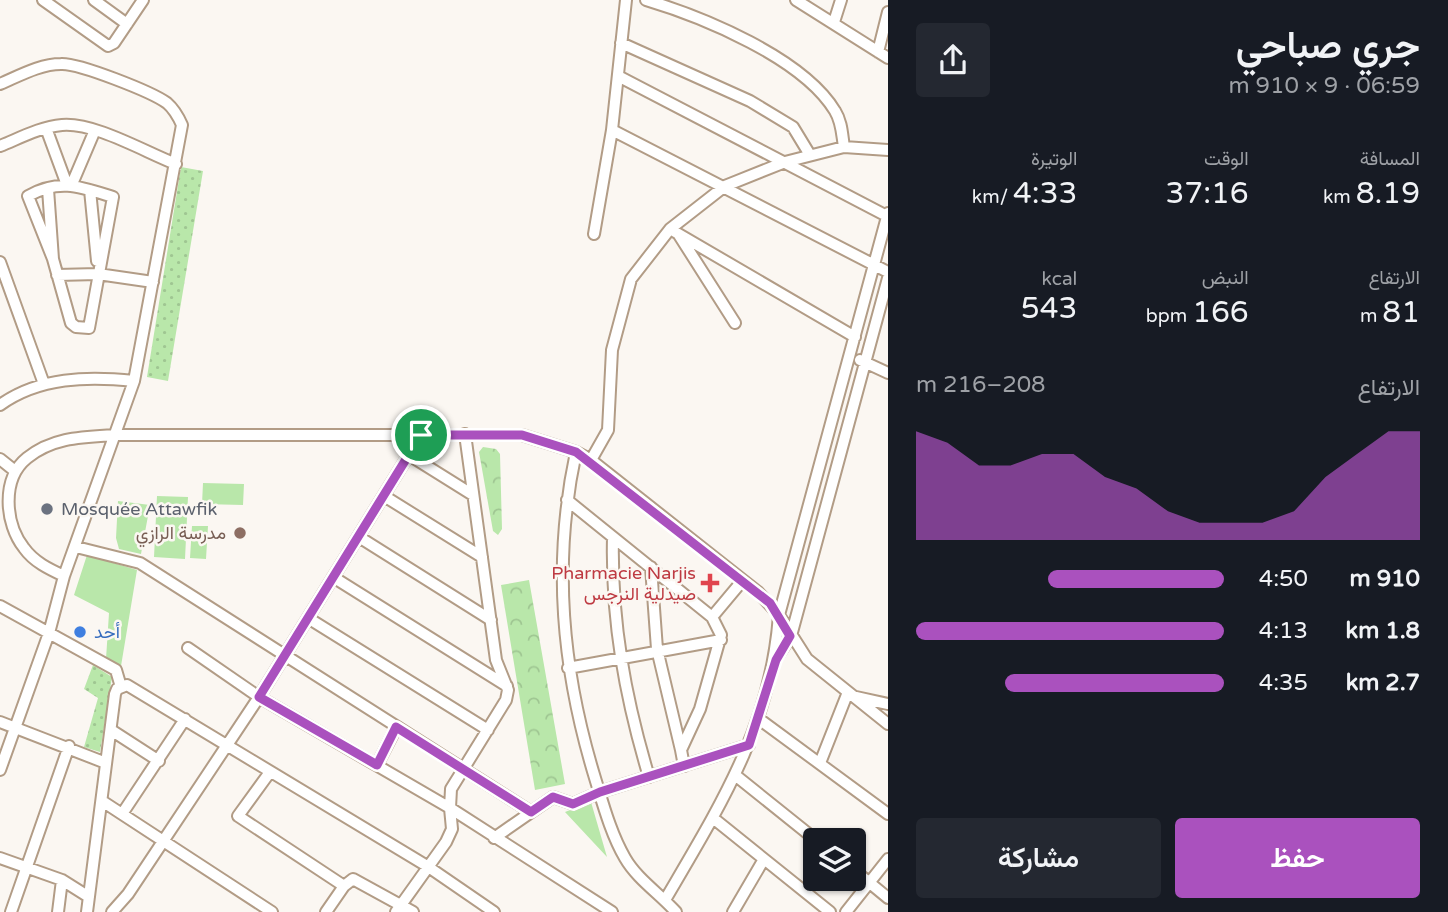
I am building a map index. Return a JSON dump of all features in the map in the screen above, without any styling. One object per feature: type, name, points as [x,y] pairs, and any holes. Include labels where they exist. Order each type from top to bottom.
[{"type":"street","points":[[43,0],[108,46],[114,43],[143,0]]},
{"type":"street","points":[[94,0],[127,24]]},
{"type":"street","points":[[594,234],[612,130],[626,0]]},
{"type":"street","points":[[646,0],[730,31],[808,81],[836,112],[845,147]]},
{"type":"street","points":[[796,0],[883,55],[888,12]]},
{"type":"street","points":[[834,22],[841,0]]},
{"type":"street","points":[[621,43],[750,101],[793,127],[810,155]]},
{"type":"street","points":[[0,84],[44,66],[77,65],[159,97],[173,108],[182,125],[134,381],[64,576],[49,633],[0,770]]},
{"type":"street","points":[[618,76],[888,214],[779,615],[776,660],[759,719],[713,818],[665,900]]},
{"type":"street","points":[[0,146],[46,128],[70,125],[95,130],[176,164]]},
{"type":"street","points":[[46,128],[69,184]]},
{"type":"street","points":[[69,184],[95,130]]},
{"type":"street","points":[[612,130],[888,272]]},
{"type":"street","points":[[591,460],[608,430],[611,350],[631,279],[674,231],[725,186],[785,162],[845,147],[888,150]]},
{"type":"street","points":[[69,184],[113,197],[91,326],[87,329],[71,323],[52,259],[28,196],[48,189],[69,184]]},
{"type":"street","points":[[48,189],[52,259]]},
{"type":"street","points":[[90,190],[98,274]]},
{"type":"street","points":[[674,231],[735,323]]},
{"type":"street","points":[[674,231],[855,337]]},
{"type":"street","points":[[0,262],[5,293],[44,384]]},
{"type":"street","points":[[57,275],[98,274],[153,282]]},
{"type":"street","points":[[776,660],[790,636],[888,278]]},
{"type":"street","points":[[851,355],[888,373]]},
{"type":"street","points":[[0,405],[44,384],[81,380],[134,381]]},
{"type":"street","points":[[398,908],[446,842],[452,829],[451,789],[506,701],[507,686],[496,660],[465,434]]},
{"type":"street","points":[[64,576],[45,567],[24,548],[12,522],[5,484],[25,459],[57,442],[115,435],[522,435],[576,452],[591,460],[743,580],[779,615],[807,659],[888,724]]},
{"type":"street","points":[[112,912],[259,697],[421,435]]},
{"type":"street","points":[[576,452],[562,539],[561,588],[568,668],[600,792],[625,858],[676,912]]},
{"type":"street","points":[[410,455],[473,495]]},
{"type":"street","points":[[0,459],[15,471]]},
{"type":"street","points":[[384,496],[482,557]]},
{"type":"street","points":[[567,500],[720,626],[720,640],[700,709],[681,750]]},
{"type":"street","points":[[359,537],[491,620]]},
{"type":"street","points":[[613,537],[613,607],[619,656],[649,776]]},
{"type":"street","points":[[76,547],[140,563],[283,657],[531,812]]},
{"type":"street","points":[[651,567],[657,649],[684,765]]},
{"type":"street","points":[[333,577],[507,686]]},
{"type":"street","points":[[712,617],[743,580]]},
{"type":"street","points":[[0,606],[116,670],[121,687]]},
{"type":"street","points":[[308,618],[488,730]]},
{"type":"street","points":[[568,668],[619,656],[720,640]]},
{"type":"street","points":[[188,648],[259,697],[450,808],[612,912]]},
{"type":"street","points":[[87,912],[115,694],[121,687],[132,686],[427,866],[494,912]]},
{"type":"street","points":[[851,695],[888,704]]},
{"type":"street","points":[[820,763],[851,695]]},
{"type":"street","points":[[122,814],[186,719]]},
{"type":"street","points":[[759,719],[888,814]]},
{"type":"street","points":[[0,722],[69,746],[106,763]]},
{"type":"street","points":[[377,765],[396,727]]},
{"type":"street","points":[[111,730],[159,761]]},
{"type":"street","points":[[494,838],[553,797],[573,804],[600,792],[749,745]]},
{"type":"street","points":[[11,912],[69,746]]},
{"type":"street","points":[[270,772],[238,816],[344,886]]},
{"type":"street","points":[[735,775],[803,829]]},
{"type":"street","points":[[102,801],[272,912]]},
{"type":"street","points":[[713,818],[830,912]]},
{"type":"street","points":[[0,858],[62,880],[89,897]]},
{"type":"street","points":[[733,912],[764,859]]},
{"type":"street","points":[[846,912],[888,859]]},
{"type":"street","points":[[326,912],[344,886],[353,879],[359,880],[398,908],[413,912]]},
{"type":"street","points":[[58,912],[62,880]]},
{"type":"street","points":[[866,880],[888,898]]},
{"type":"green space","points":[[181,167],[203,171],[168,381],[147,377]]},
{"type":"green space","points":[[483,447],[496,449],[500,454],[502,529],[498,535],[493,531],[479,452]]},
{"type":"green space","points":[[203,483],[244,484],[243,505],[202,504]]},
{"type":"green space","points":[[157,496],[188,497],[185,559],[154,557]]},
{"type":"green space","points":[[118,501],[150,505],[141,554],[119,549],[116,538]]},
{"type":"green space","points":[[192,526],[208,526],[206,559],[190,558]]},
{"type":"green space","points":[[87,555],[137,570],[121,666],[106,659],[109,613],[74,595]]},
{"type":"green space","points":[[529,580],[565,784],[535,790],[501,585]]},
{"type":"green space","points":[[93,665],[112,677],[100,752],[84,747],[98,698],[84,689]]},
{"type":"green space","points":[[591,802],[607,857],[565,812]]},
{"type":"place","name":"Mosquée Attawfik","points":[[47,509]]},
{"type":"place","name":"مدرسة الرازي","points":[[240,533]]},
{"type":"place","name":"Pharmacie Narjis صيدلية النرجس","points":[[710,583]]},
{"type":"place","name":"أحد","points":[[80,632]]},
{"type":"route","points":[[421,435],[522,435],[576,452],[591,460],[770,603],[790,636],[776,660],[749,745],[600,792],[573,804],[553,797],[531,812],[396,727],[377,765],[259,697],[421,435]]}]
